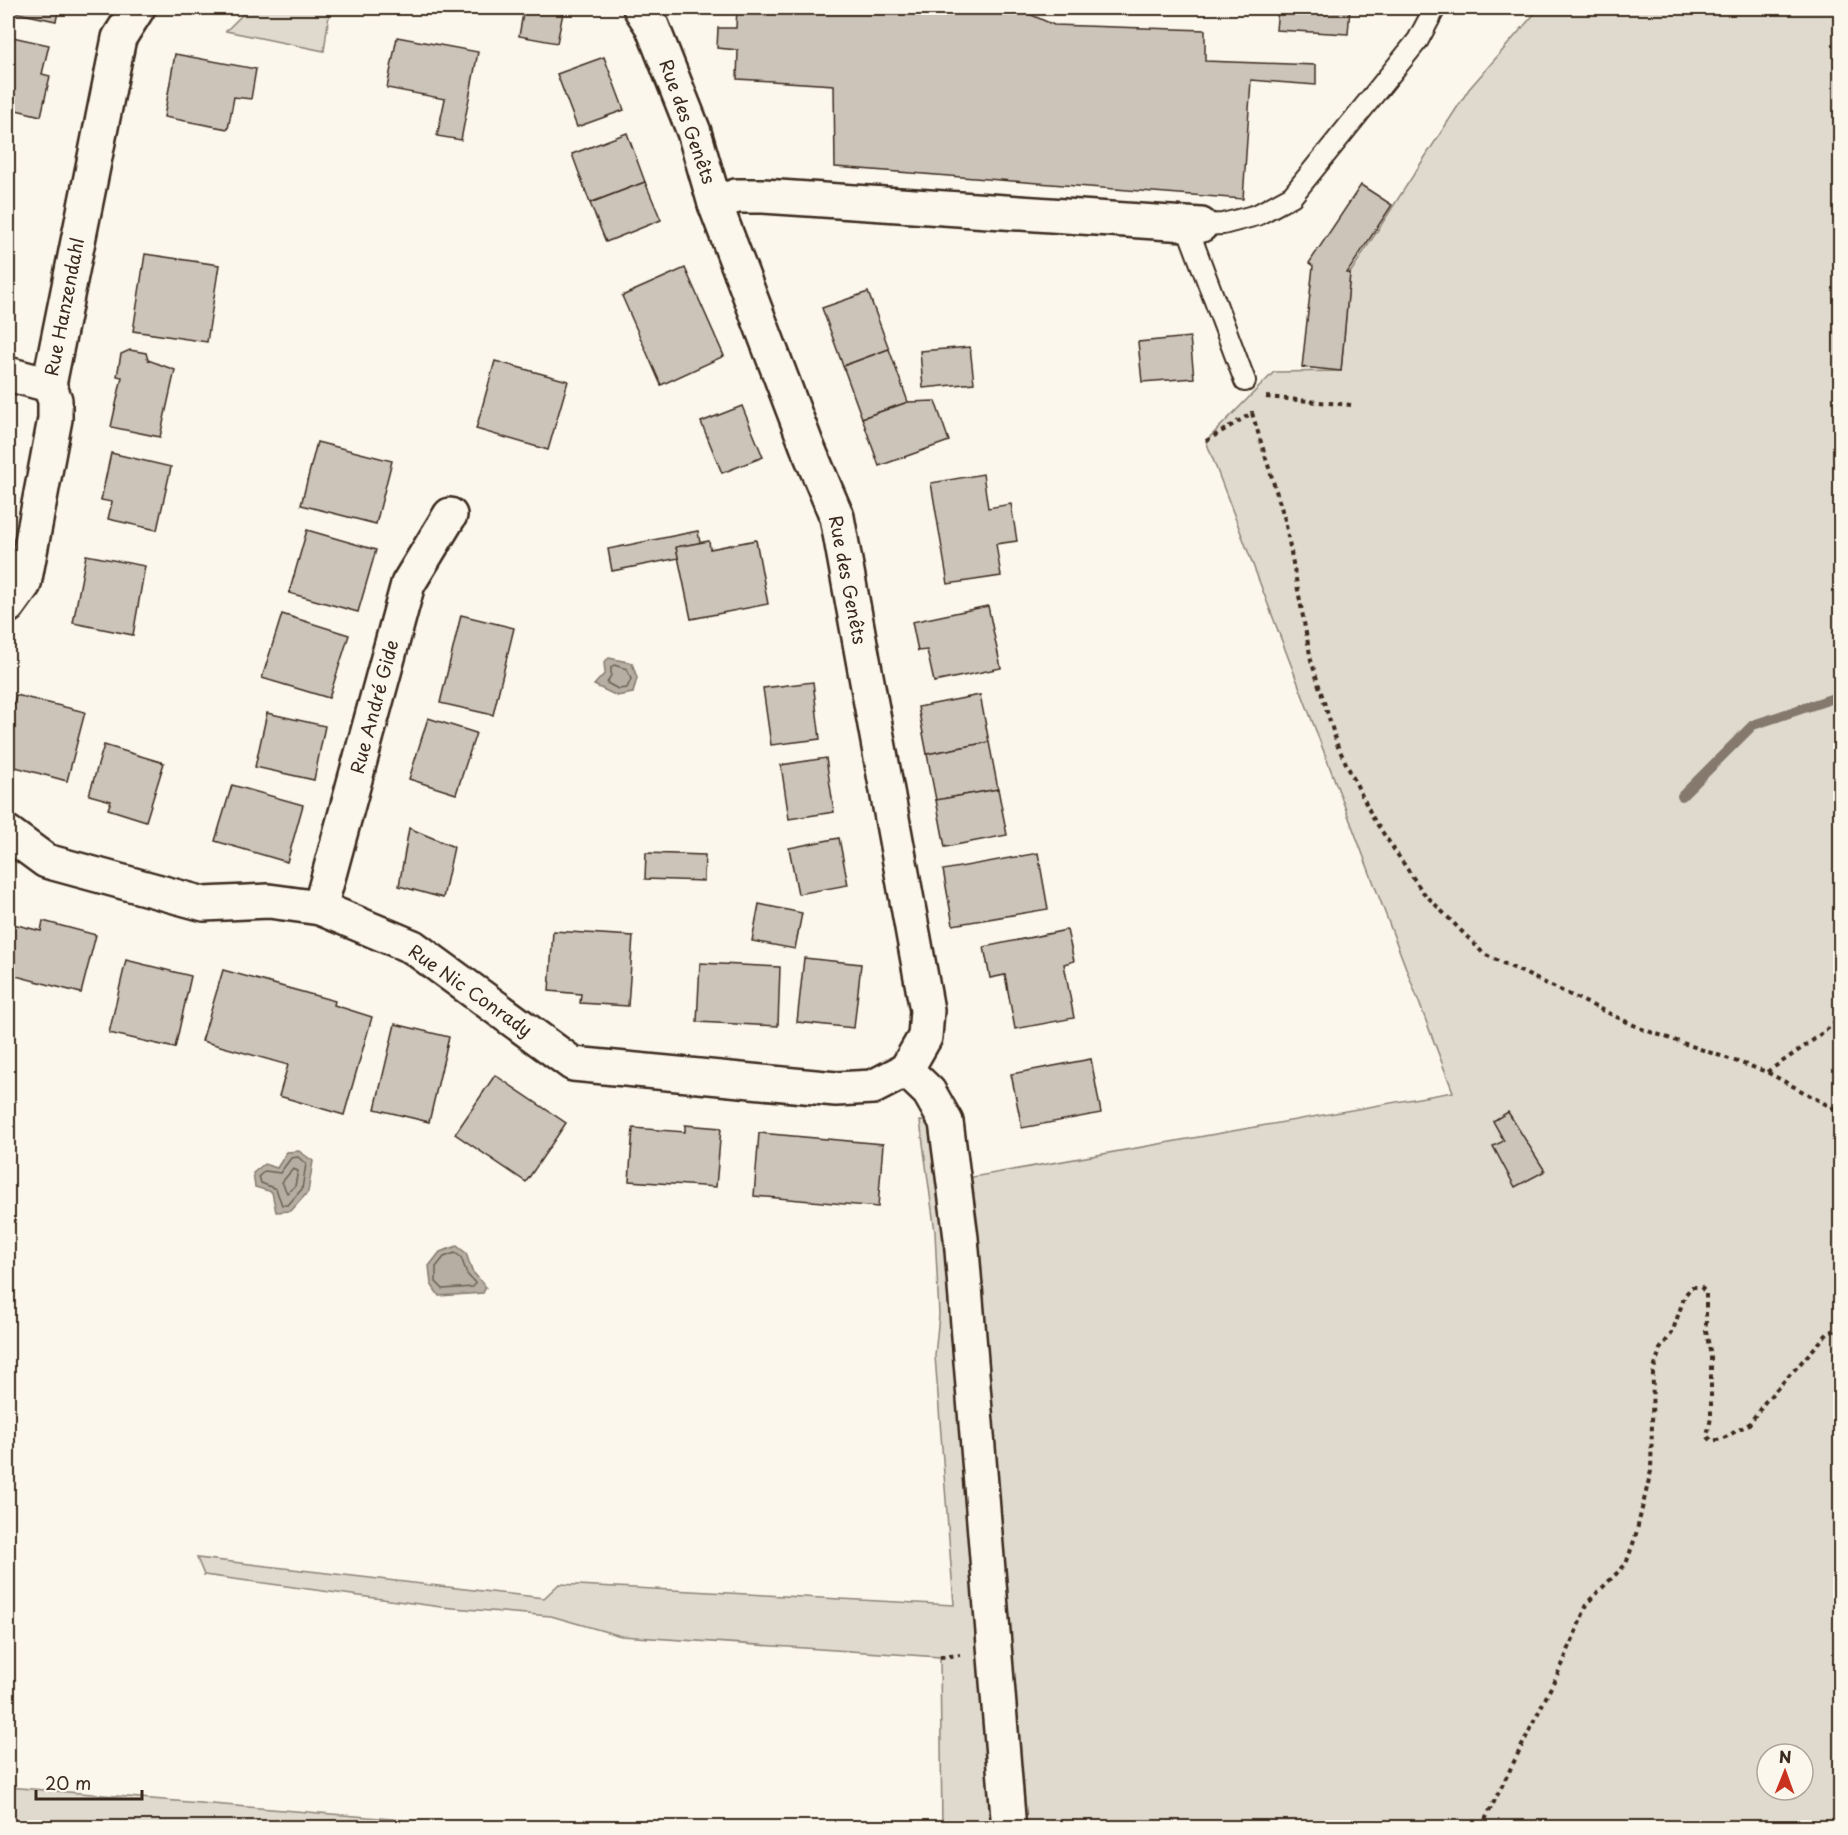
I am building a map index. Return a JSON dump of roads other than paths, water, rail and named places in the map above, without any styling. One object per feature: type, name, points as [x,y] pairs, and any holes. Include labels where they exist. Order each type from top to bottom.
[{"type":"street","name":"Rue Hanzendahl","points":[[8,606],[24,584],[55,419],[55,400],[50,385],[119,38],[138,8]]},
{"type":"street","name":"Rue des Genêts","points":[[640,8],[652,26],[694,132],[715,204],[807,446],[837,517],[927,1010],[925,1037],[906,1070]]},
{"type":"street","points":[[715,204],[736,196],[763,196],[1194,224]]},
{"type":"street","points":[[8,374],[50,385]]},
{"type":"street","name":"Rue André Gide","points":[[320,908],[408,584],[450,515]]},
{"type":"street","name":"Rue Nic Conrady","points":[[8,833],[46,861],[204,904],[269,901],[320,908],[413,947],[573,1064],[836,1089],[873,1087],[906,1070]]},
{"type":"street","points":[[906,1070],[929,1092],[946,1122],[955,1180],[1008,1827]]},
{"type":"lane","points":[[1246,389],[1194,224],[1223,224],[1257,216],[1292,196],[1418,40],[1435,8]]},
{"type":"water","points":[[609,658],[632,663],[637,678],[633,693],[617,696],[594,685],[605,673],[604,662]]},
{"type":"water","points":[[299,1151],[313,1161],[308,1192],[291,1211],[276,1212],[272,1192],[255,1187],[253,1173],[264,1164],[277,1168],[287,1152]]},
{"type":"water","points":[[457,1246],[466,1253],[472,1271],[486,1287],[483,1293],[439,1296],[431,1284],[429,1266],[440,1252]]},
{"type":"waterway","points":[[1682,796],[1753,725],[1840,696]]}]
